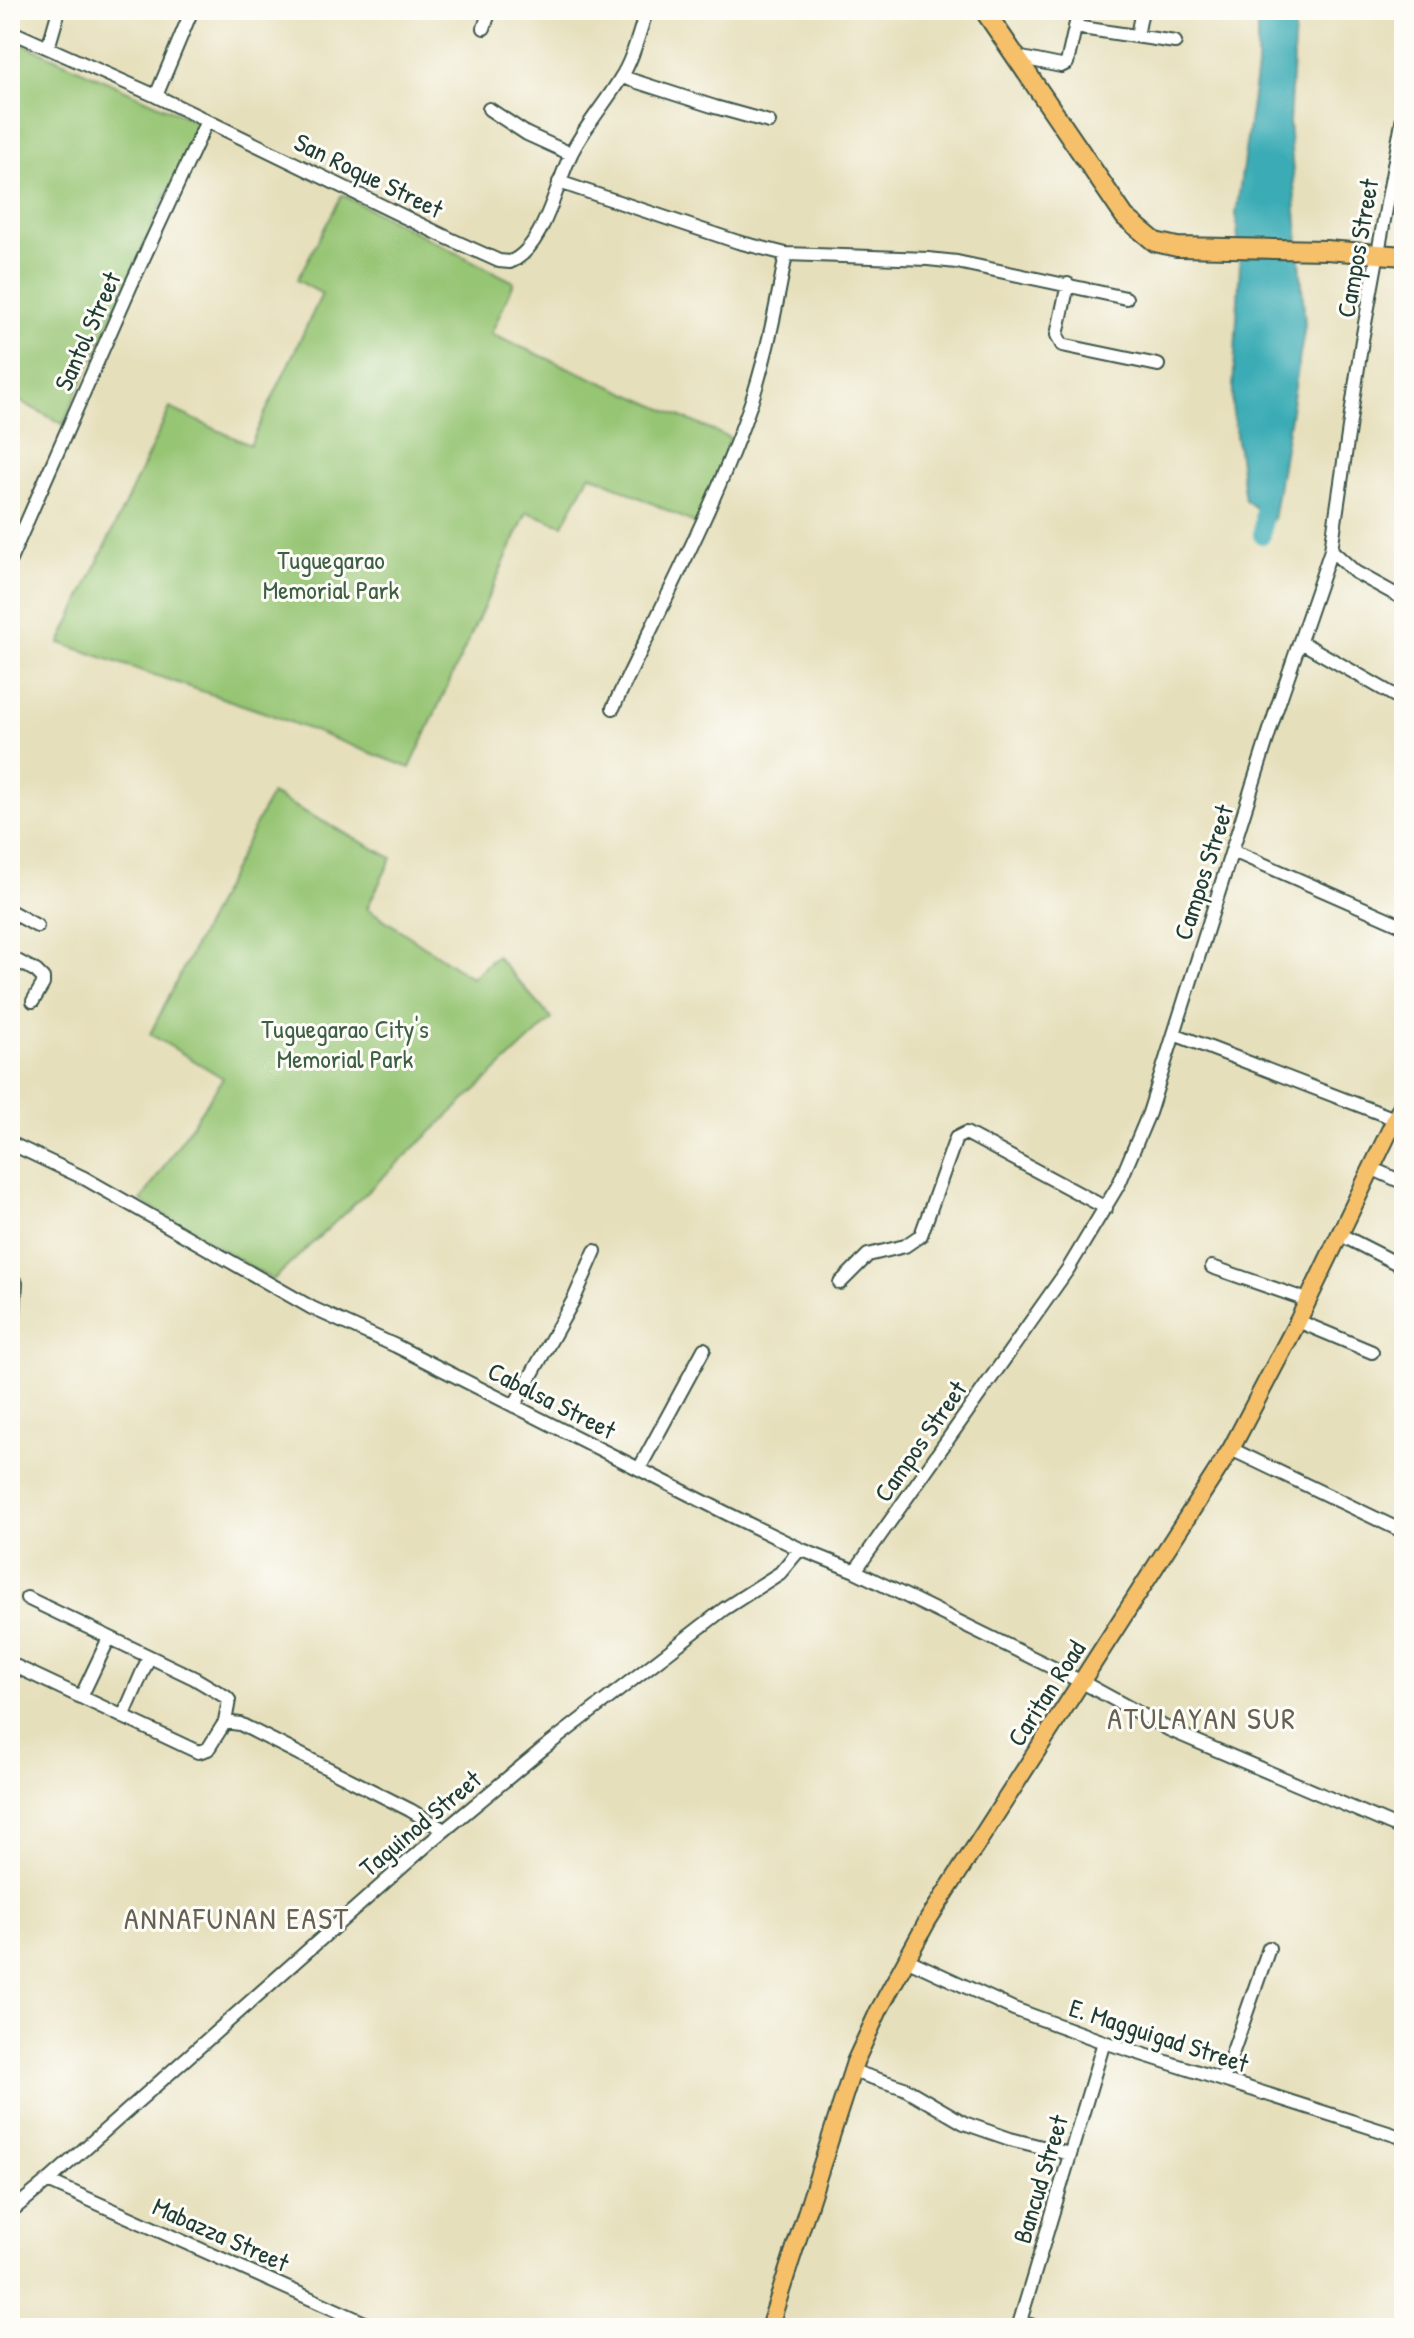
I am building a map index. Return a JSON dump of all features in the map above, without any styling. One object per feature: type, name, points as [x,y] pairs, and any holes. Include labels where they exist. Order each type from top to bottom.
[{"type":"highway","points":[[984,10],[1119,209],[1138,230],[1155,242],[1404,256]]},
{"type":"main road","name":"Caritan Road","points":[[769,2328],[852,2071],[906,1959],[928,1920],[1231,1449],[1298,1321],[1404,1101]]},
{"type":"street","points":[[48,48],[59,10]]},
{"type":"street","points":[[156,96],[192,10]]},
{"type":"street","points":[[484,28],[490,10]]},
{"type":"street","name":"San Roque Street","points":[[10,31],[156,96],[450,239],[499,261],[510,262],[526,252],[536,238],[571,154],[588,123],[622,77],[647,10]]},
{"type":"street","points":[[1017,57],[1064,65],[1069,60],[1079,10]]},
{"type":"street","points":[[1137,36],[1142,10]]},
{"type":"street","points":[[1075,27],[1175,42]]},
{"type":"street","points":[[622,77],[769,122]]},
{"type":"street","points":[[489,109],[527,134],[571,154]]},
{"type":"street","name":"Campos Street","points":[[855,1571],[1068,1269],[1106,1208],[1132,1156],[1331,550],[1362,340],[1404,111]]},
{"type":"street","name":"Santol Street","points":[[10,560],[207,121]]},
{"type":"street","points":[[559,182],[738,242],[786,254],[928,259],[1068,284],[1126,298]]},
{"type":"street","points":[[613,708],[704,517],[746,415],[770,339],[786,254]]},
{"type":"street","points":[[1068,284],[1057,335],[1062,345],[1158,365]]},
{"type":"street","points":[[1331,550],[1355,572],[1404,599]]},
{"type":"street","points":[[1301,642],[1404,701]]},
{"type":"street","points":[[1233,851],[1404,926]]},
{"type":"street","points":[[10,911],[37,926]]},
{"type":"street","points":[[10,957],[41,974],[43,984],[33,1001]]},
{"type":"street","points":[[1174,1034],[1395,1119]]},
{"type":"street","points":[[840,1283],[868,1255],[905,1246],[921,1235],[956,1138],[966,1133],[1106,1208]]},
{"type":"street","name":"Cabalsa Street","points":[[10,1143],[84,1178],[312,1308],[396,1346],[800,1549],[855,1571],[1082,1682],[1170,1730],[1404,1830]]},
{"type":"street","points":[[1371,1168],[1404,1183]]},
{"type":"street","points":[[1339,1234],[1396,1263]]},
{"type":"street","points":[[514,1406],[574,1299],[595,1251]]},
{"type":"street","points":[[1212,1267],[1307,1300]]},
{"type":"street","points":[[10,1324],[14,1314],[16,1283]]},
{"type":"street","points":[[1298,1321],[1372,1352]]},
{"type":"street","points":[[639,1469],[704,1349]]},
{"type":"street","points":[[1231,1449],[1404,1532]]},
{"type":"street","name":"Taguinod Street","points":[[11,2210],[48,2181],[444,1830],[544,1748],[724,1609],[780,1573],[800,1549]]},
{"type":"street","points":[[15,1666],[202,1752],[208,1749],[225,1722],[228,1698],[194,1678],[27,1598]]},
{"type":"street","points":[[81,1697],[109,1638]]},
{"type":"street","points":[[123,1717],[149,1657]]},
{"type":"street","points":[[225,1722],[240,1724],[444,1830]]},
{"type":"street","points":[[1223,2080],[1269,1948]]},
{"type":"street","name":"E. Magguigad Street","points":[[906,1959],[1014,2009],[1104,2042],[1404,2138]]},
{"type":"street","name":"Bancud Street","points":[[1019,2324],[1104,2042]]},
{"type":"street","points":[[852,2071],[904,2088],[964,2123],[1010,2139],[1070,2154]]},
{"type":"street","name":"Mabazza Street","points":[[48,2181],[376,2328]]},
{"type":"street","points":[[1019,2324],[1038,2328]]},
{"type":"green space","points":[[10,38],[199,123],[63,424],[10,396]]},
{"type":"green space","name":"Tuguegarao Memorial Park","points":[[342,195],[514,282],[491,334],[730,438],[698,525],[590,474],[563,525],[527,512],[410,768],[269,714],[60,643],[170,408],[250,445],[322,294],[297,280]]},
{"type":"green space","name":"Tuguegarao City's Memorial Park","points":[[271,794],[392,858],[367,908],[472,978],[496,956],[552,1019],[273,1280],[141,1201],[223,1078],[150,1034]]},
{"type":"water","points":[[1257,10],[1296,10],[1289,122],[1305,325],[1273,520],[1245,500],[1232,406],[1240,265],[1236,214],[1257,68]]},
{"type":"waterway","points":[[1262,535],[1265,490]]},
{"type":"district","name":"ATULAYAN SUR","points":[[1202,1718]]},
{"type":"district","name":"ANNAFUNAN EAST","points":[[237,1918]]}]
